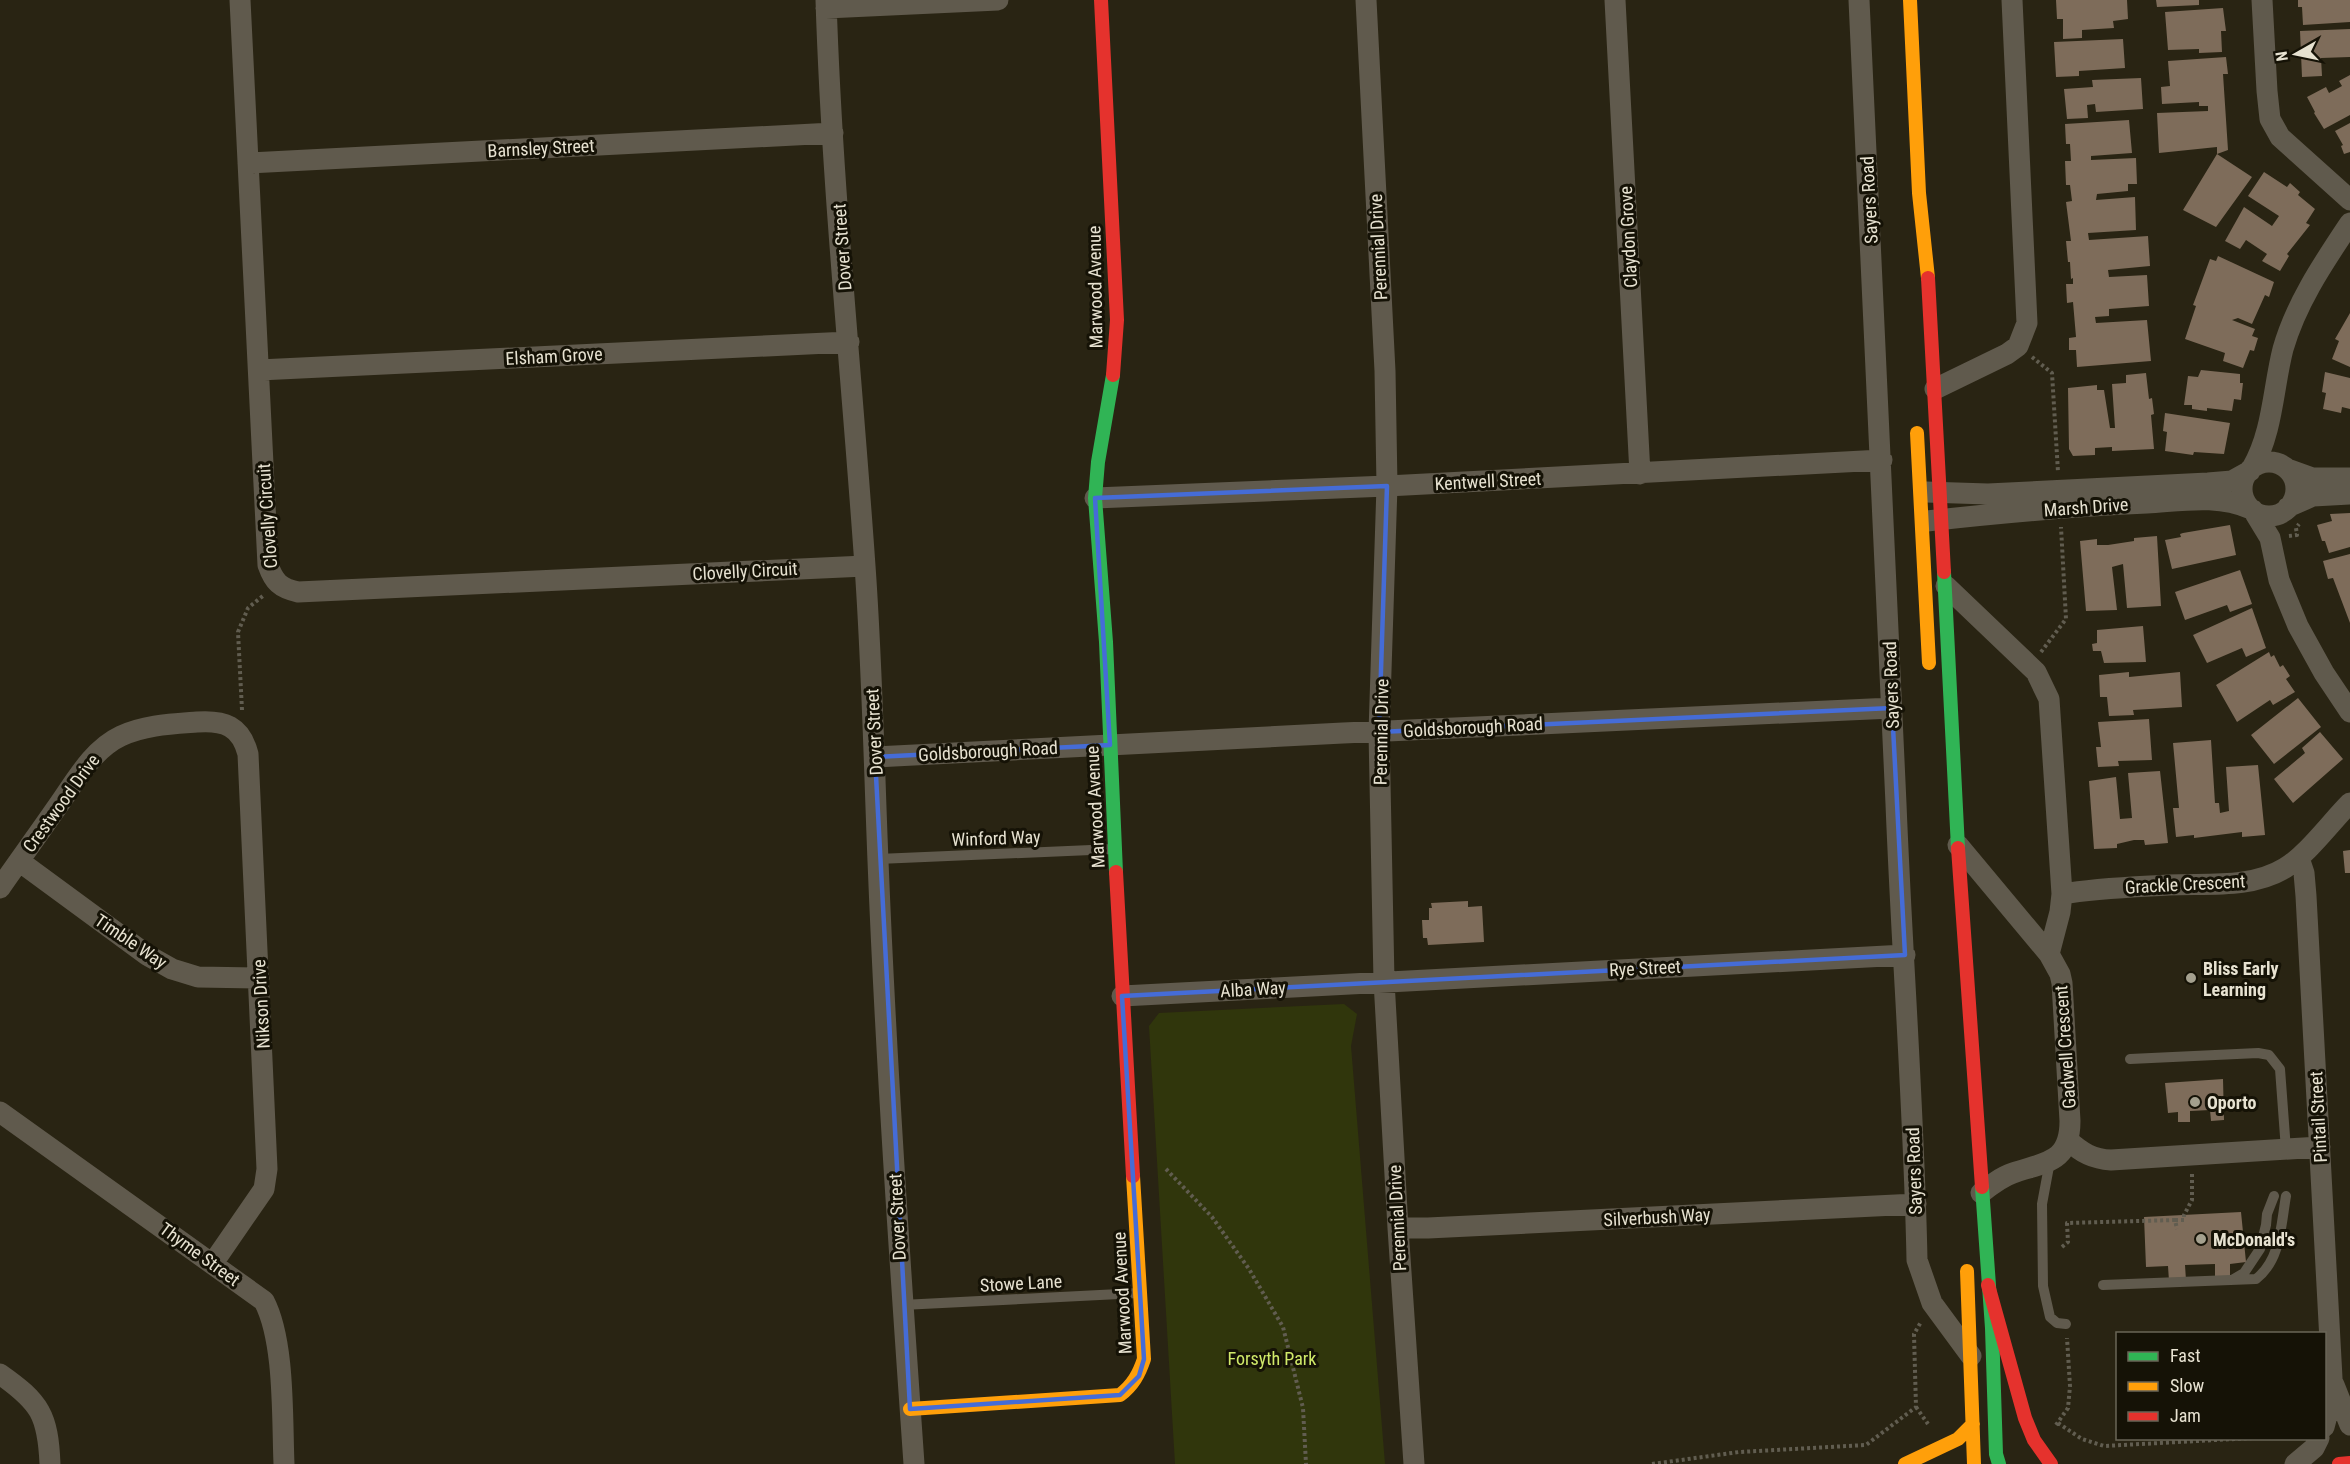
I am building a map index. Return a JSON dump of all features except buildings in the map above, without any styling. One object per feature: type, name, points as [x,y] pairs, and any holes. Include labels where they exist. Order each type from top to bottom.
[{"type":"main road","name":"Marwood Avenue","points":[[910,1409],[1120,1395],[1136,1382],[1144,1359],[1122,996],[1106,642],[1095,498],[1098,462],[1113,377],[1117,321],[1101,0]]},
{"type":"main road","points":[[1910,0],[1919,193],[1930,292],[1943,520],[1958,845],[1992,1328],[1996,1454],[1999,1464]]},
{"type":"main road","points":[[1914,281],[1919,193]]},
{"type":"main road","points":[[1916,415],[1930,676]]},
{"type":"main road","points":[[1966,1252],[1974,1464]]},
{"type":"main road","points":[[1988,1285],[2018,1395],[2034,1440],[2052,1464]]},
{"type":"main road","points":[[1905,1464],[1958,1439],[1973,1424]]},
{"type":"main road","points":[[2339,1464],[2350,1463]]},
{"type":"street","name":"Clovelly Circuit","points":[[240,0],[268,565],[272,577],[279,585],[298,592],[865,566]]},
{"type":"street","points":[[826,4],[998,0]]},
{"type":"street","name":"Perennial Drive","points":[[1366,0],[1385,371],[1388,486],[1379,732],[1384,981],[1414,1464]]},
{"type":"street","name":"Claydon Grove","points":[[1615,0],[1640,474]]},
{"type":"street","name":"Sayers Road","points":[[1858,0],[1882,460],[1917,1260],[1932,1303],[1971,1356]]},
{"type":"street","points":[[1935,388],[2007,354],[2018,346],[2027,323],[2012,0]]},
{"type":"street","points":[[2262,0],[2270,119],[2280,137],[2350,200]]},
{"type":"street","name":"Dover Street","points":[[826,4],[833,133],[865,566],[902,1305],[914,1464]]},
{"type":"street","name":"Barnsley Street","points":[[248,163],[833,133]]},
{"type":"street","points":[[2350,223],[2327,257],[2297,311],[2284,347],[2270,418],[2258,458],[2245,478],[2243,490],[2246,501],[2263,523],[2270,538],[2285,599],[2298,626],[2324,673],[2350,712]]},
{"type":"street","name":"Elsham Grove","points":[[259,370],[849,342]]},
{"type":"street","points":[[2270,418],[2286,469],[2294,480],[2296,488],[2294,499],[2288,508],[2280,531],[2276,560]]},
{"type":"street","name":"Kentwell Street","points":[[1095,498],[1640,474],[1882,460]]},
{"type":"street","points":[[2251,470],[2267,462],[2277,463],[2306,477],[2350,478]]},
{"type":"street","name":"Marsh Drive","points":[[1919,492],[2012,493],[2208,483],[2232,481],[2251,470]]},
{"type":"street","points":[[2252,509],[2272,516],[2313,496],[2350,494]]},
{"type":"street","name":"Marsh Drive","points":[[1920,522],[2109,504],[2208,499],[2236,502],[2252,509]]},
{"type":"street","points":[[1946,586],[2030,665],[2036,672],[2049,699],[2062,894],[2061,912],[2049,954]]},
{"type":"street","name":"Goldsborough Road","points":[[875,757],[1892,708]]},
{"type":"street","name":"Crestwood Drive","points":[[0,888],[100,749],[120,736],[144,727],[212,721],[227,724],[240,722]]},
{"type":"street","name":"Nikson Drive","points":[[213,1263],[264,1189],[267,1169],[248,754],[240,722]]},
{"type":"street","name":"Grackle Crescent","points":[[2062,894],[2132,887],[2250,881],[2283,870],[2299,858],[2350,803]]},
{"type":"street","name":"Gadwell Crescent","points":[[1958,845],[2049,954],[2062,983],[2070,1121],[2069,1142]]},
{"type":"street","name":"Pintail Street","points":[[2299,858],[2304,873],[2306,896],[2332,1378],[2326,1422]]},
{"type":"street","name":"Timble Way","points":[[19,861],[147,955],[172,969],[198,977],[260,978]]},
{"type":"street","name":"Rye Street","points":[[1384,981],[1905,955]]},
{"type":"street","name":"Alba Way","points":[[1122,996],[1384,981]]},
{"type":"street","name":"Thyme Street","points":[[0,1112],[264,1301],[270,1312],[278,1343],[284,1464]]},
{"type":"street","points":[[1981,1193],[1996,1181],[2050,1161],[2062,1152],[2069,1142],[2086,1155],[2110,1160],[2320,1147]]},
{"type":"street","name":"Silverbush Way","points":[[1398,1228],[1916,1204]]},
{"type":"street","points":[[0,1374],[36,1402],[44,1422],[50,1464]]},
{"type":"street","name":"Pintail Street","points":[[2332,1378],[2350,1425]]},
{"type":"street","points":[[2295,1464],[2314,1448],[2318,1440]]},
{"type":"lane","name":"Winford Way","points":[[878,859],[1116,849]]},
{"type":"lane","points":[[2130,1059],[2258,1053],[2269,1055],[2280,1069],[2286,1150]]},
{"type":"lane","points":[[2050,1161],[2042,1204],[2043,1286],[2050,1317],[2057,1323],[2067,1324]]},
{"type":"lane","points":[[2103,1285],[2231,1281],[2256,1279],[2264,1274],[2277,1249],[2280,1196],[2266,1214],[2266,1225],[2260,1249],[2244,1273],[2231,1281]]},
{"type":"lane","name":"Stowe Lane","points":[[902,1305],[1141,1293]]},
{"type":"path","points":[[240,722],[238,632],[248,608],[279,585]]},
{"type":"path","points":[[1166,1169],[1212,1217],[1249,1269],[1283,1327],[1303,1408],[1306,1464]]},
{"type":"path","points":[[2062,1247],[2068,1242],[2067,1223],[2184,1220],[2184,1215],[2192,1200],[2192,1169]]},
{"type":"path","points":[[2175,1220],[2177,1229]]},
{"type":"path","points":[[1652,1464],[1739,1452],[1866,1444],[1916,1407],[1914,1334],[1932,1303]]},
{"type":"path","points":[[2034,1440],[2045,1436],[2068,1408],[2070,1386],[2067,1324]]},
{"type":"path","points":[[2058,1423],[2082,1439],[2104,1446],[2216,1440]]},
{"type":"highlighted area","points":[[1387,486],[1379,732],[1892,708],[1905,955],[1122,996],[1144,1359],[1139,1376],[1120,1395],[910,1409],[875,757],[1110,745],[1095,498]]},
{"type":"green space","name":"Forsyth Park","points":[[1344,1004],[1357,1014],[1351,1046],[1385,1464],[1175,1464],[1149,1026],[1159,1013]]},
{"type":"traffic: fast","points":[[1113,375],[1098,462],[1095,498],[1106,642],[1116,872]]},
{"type":"traffic: fast","points":[[1944,572],[1958,848]]},
{"type":"traffic: fast","points":[[1982,1187],[1992,1328],[1996,1454],[1999,1464]]},
{"type":"traffic: slow","points":[[1910,0],[1919,193],[1928,278]]},
{"type":"traffic: slow","points":[[1917,433],[1929,663]]},
{"type":"traffic: slow","points":[[910,1409],[1120,1395],[1129,1387],[1144,1359],[1133,1176]]},
{"type":"traffic: slow","points":[[1967,1271],[1974,1464]]},
{"type":"traffic: slow","points":[[1905,1464],[1958,1439],[1973,1424]]},
{"type":"traffic: jam","points":[[1101,0],[1117,320],[1113,375]]},
{"type":"traffic: jam","points":[[1928,278],[1944,572]]},
{"type":"traffic: jam","points":[[1958,848],[1982,1187]]},
{"type":"traffic: jam","points":[[1116,872],[1133,1176]]},
{"type":"traffic: jam","points":[[1988,1285],[2025,1418],[2034,1440],[2051,1464]]},
{"type":"traffic: jam","points":[[2339,1464],[2350,1463]]},
{"type":"place","name":"Bliss Early Learning","points":[[2191,978]]},
{"type":"place","name":"Oporto","points":[[2195,1102]]},
{"type":"place","name":"McDonald's","points":[[2201,1239]]}]
